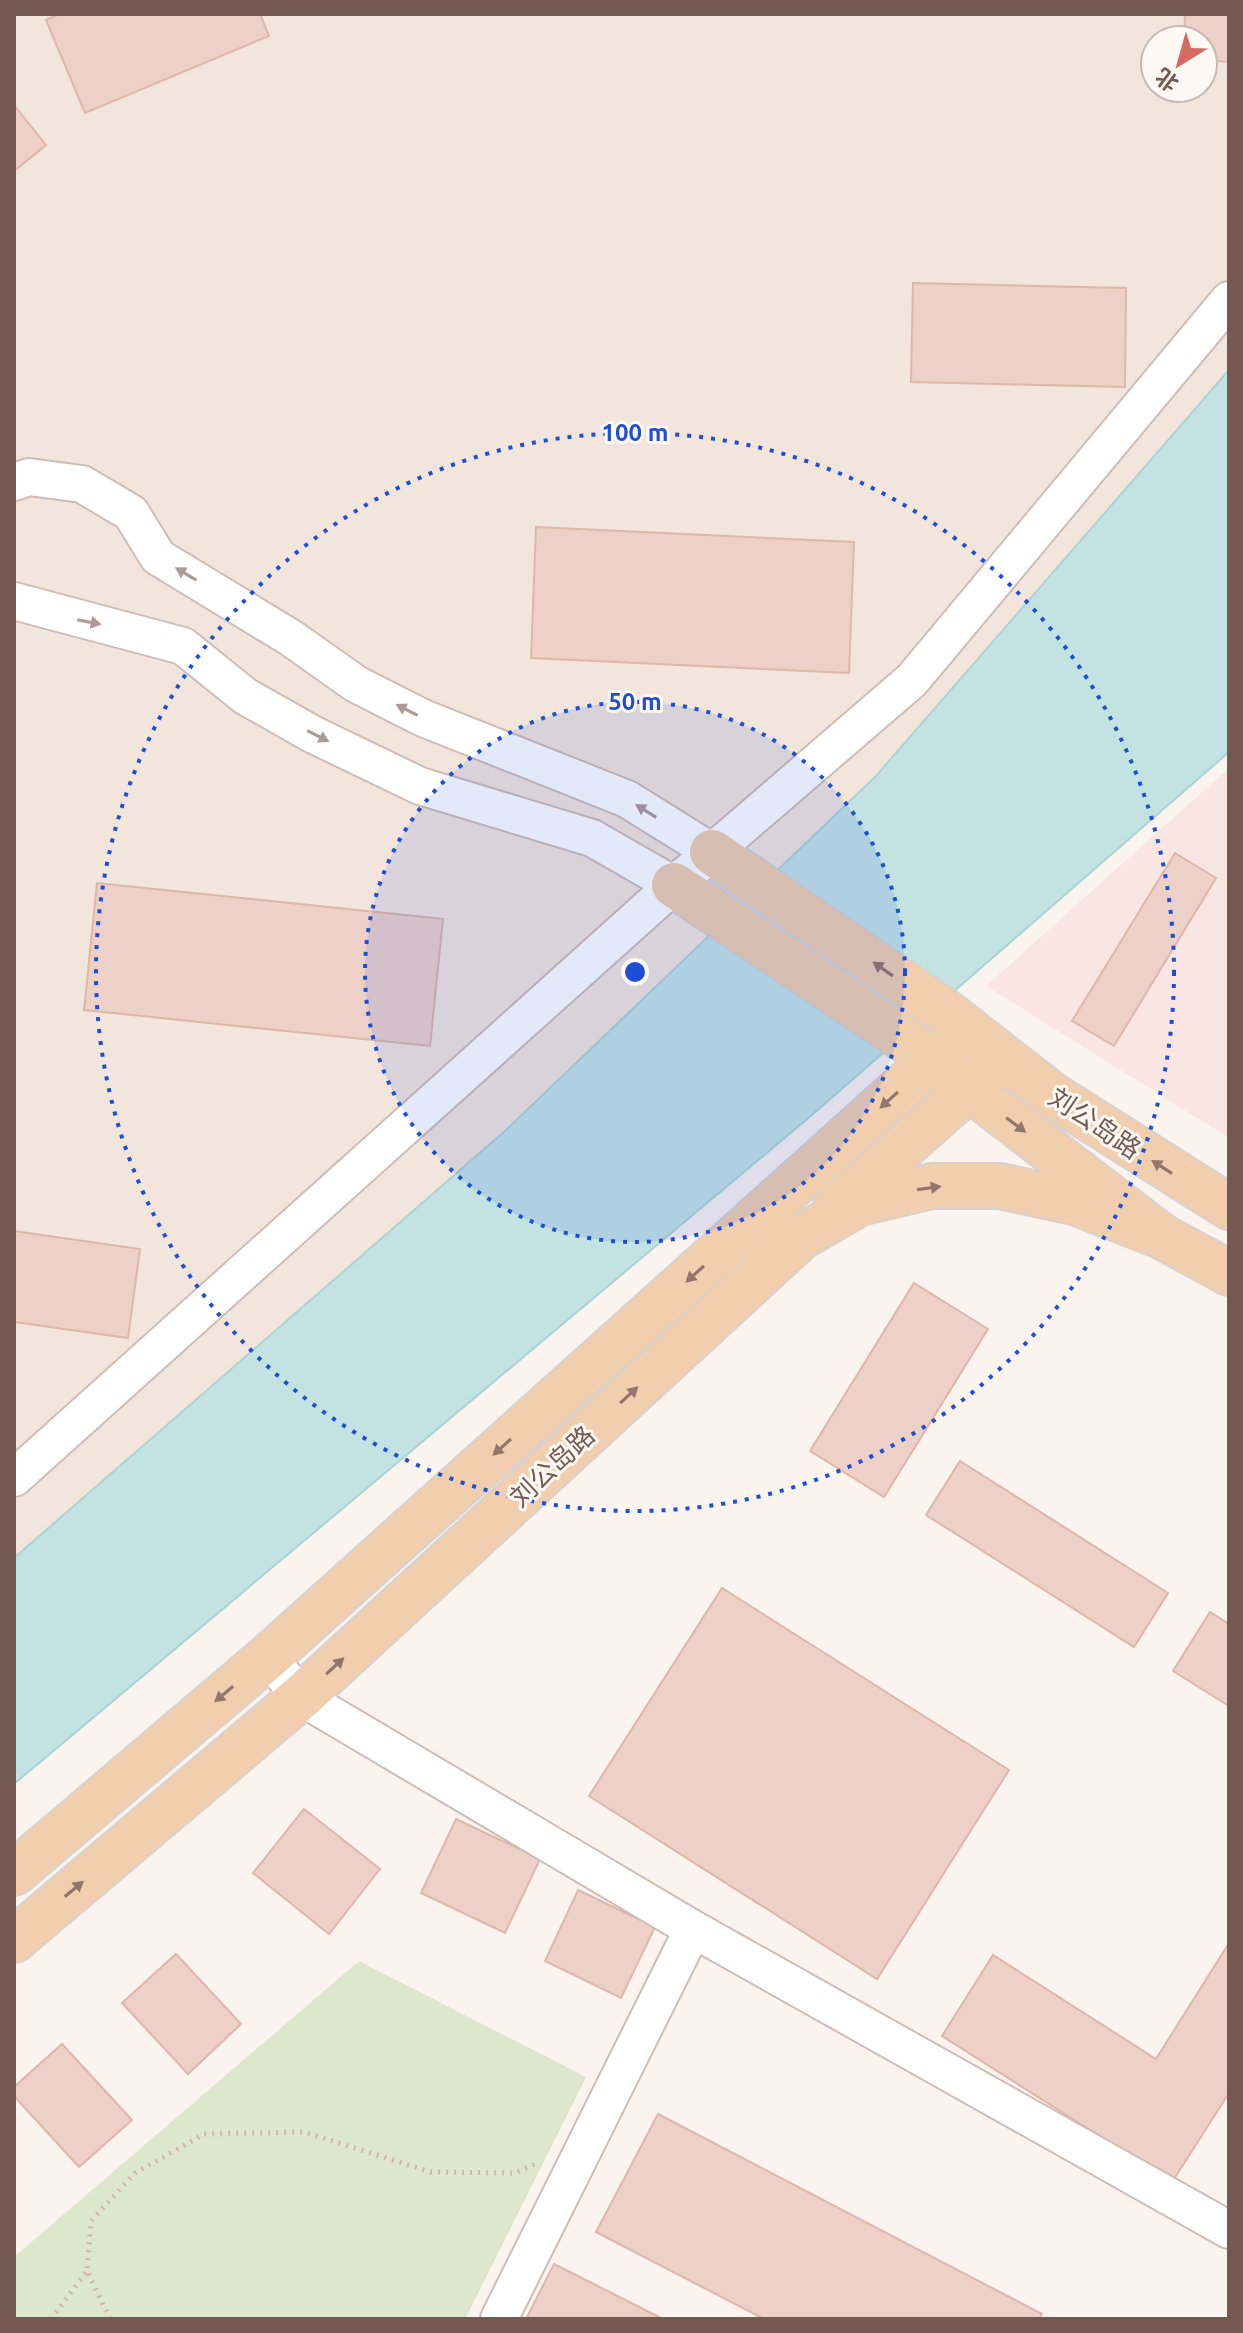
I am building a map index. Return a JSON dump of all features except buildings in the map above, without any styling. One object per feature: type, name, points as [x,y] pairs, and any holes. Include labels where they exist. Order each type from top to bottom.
[{"type":"main road","points":[[712,852],[957,1021]]},
{"type":"main road","points":[[674,885],[921,1052]]},
{"type":"main road","name":"刘公岛路","points":[[14,1873],[268,1657],[957,1021],[1052,1095],[1186,1183],[1229,1207]]},
{"type":"main road","name":"刘公岛路","points":[[921,1052],[1161,1236]]},
{"type":"main road","points":[[801,1237],[1004,1057]]},
{"type":"main road","name":"刘公岛路","points":[[14,1940],[301,1697],[801,1237],[860,1203],[932,1186],[1000,1186],[1074,1202],[1161,1236],[1229,1273]]},
{"type":"street","points":[[14,1478],[674,885],[912,680],[1229,300]]},
{"type":"street","points":[[14,482],[29,477],[82,484],[131,513],[158,557],[291,638],[356,684],[423,718],[627,799],[712,852]]},
{"type":"street","points":[[14,601],[183,646],[245,696],[312,734],[420,786],[592,838],[674,885]]},
{"type":"street","points":[[268,1657],[301,1697],[693,1929],[1229,2230]]},
{"type":"street","points":[[499,2319],[693,1929]]},
{"type":"path","points":[[110,2319],[87,2271],[91,2221],[135,2173],[204,2134],[304,2132],[431,2172],[515,2173],[545,2159]]},
{"type":"path","points":[[51,2319],[87,2271]]},
{"type":"shaded area","points":[[14,14],[1229,14],[1229,370],[876,776],[505,1131],[14,1558]]},
{"type":"shaded area","points":[[1229,768],[1229,1138],[986,986]]},
{"type":"green space","points":[[359,1961],[586,2077],[465,2319],[14,2319],[14,2257]]},
{"type":"water","points":[[1229,370],[1229,752],[806,1120],[14,1784],[14,1558],[505,1131],[876,776]]}]
